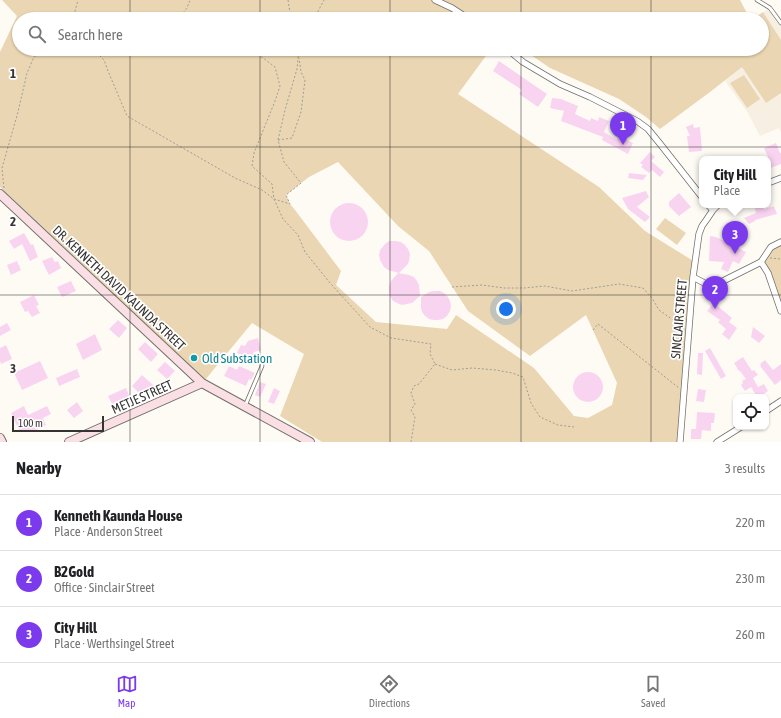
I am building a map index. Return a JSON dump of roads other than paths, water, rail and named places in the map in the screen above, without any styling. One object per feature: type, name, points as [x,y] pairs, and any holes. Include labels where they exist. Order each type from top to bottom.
[{"type":"street","points":[[435,0],[458,12]]},
{"type":"street","points":[[515,56],[560,84],[637,120],[648,129],[699,193]]},
{"type":"street","points":[[771,182],[781,178]]},
{"type":"street","name":"DR. KENNETH DAVID KAUNDA STREET","points":[[2,191],[202,383],[310,442]]},
{"type":"street","name":"SINCLAIR STREET","points":[[680,442],[693,277],[699,234],[702,226],[714,208]]},
{"type":"street","points":[[693,277],[708,285],[719,283],[762,260],[771,247],[781,242]]},
{"type":"street","points":[[762,260],[781,311]]},
{"type":"street","name":"METJE STREET","points":[[69,442],[202,383]]},
{"type":"street","points":[[769,409],[781,401]]},
{"type":"street","points":[[717,442],[735,430]]},
{"type":"street","points":[[0,438],[2,442]]},
{"type":"lane","points":[[757,0],[770,8],[781,23]]},
{"type":"lane","points":[[245,406],[262,366],[262,360],[256,357]]},
{"type":"place","name":"Kenneth Kaunda House","points":[[623,145]]},
{"type":"place","name":"City Hill","points":[[735,254]]},
{"type":"place","name":"B2Gold","points":[[715,309]]},
{"type":"place","name":"Old Substation","points":[[194,358]]}]
